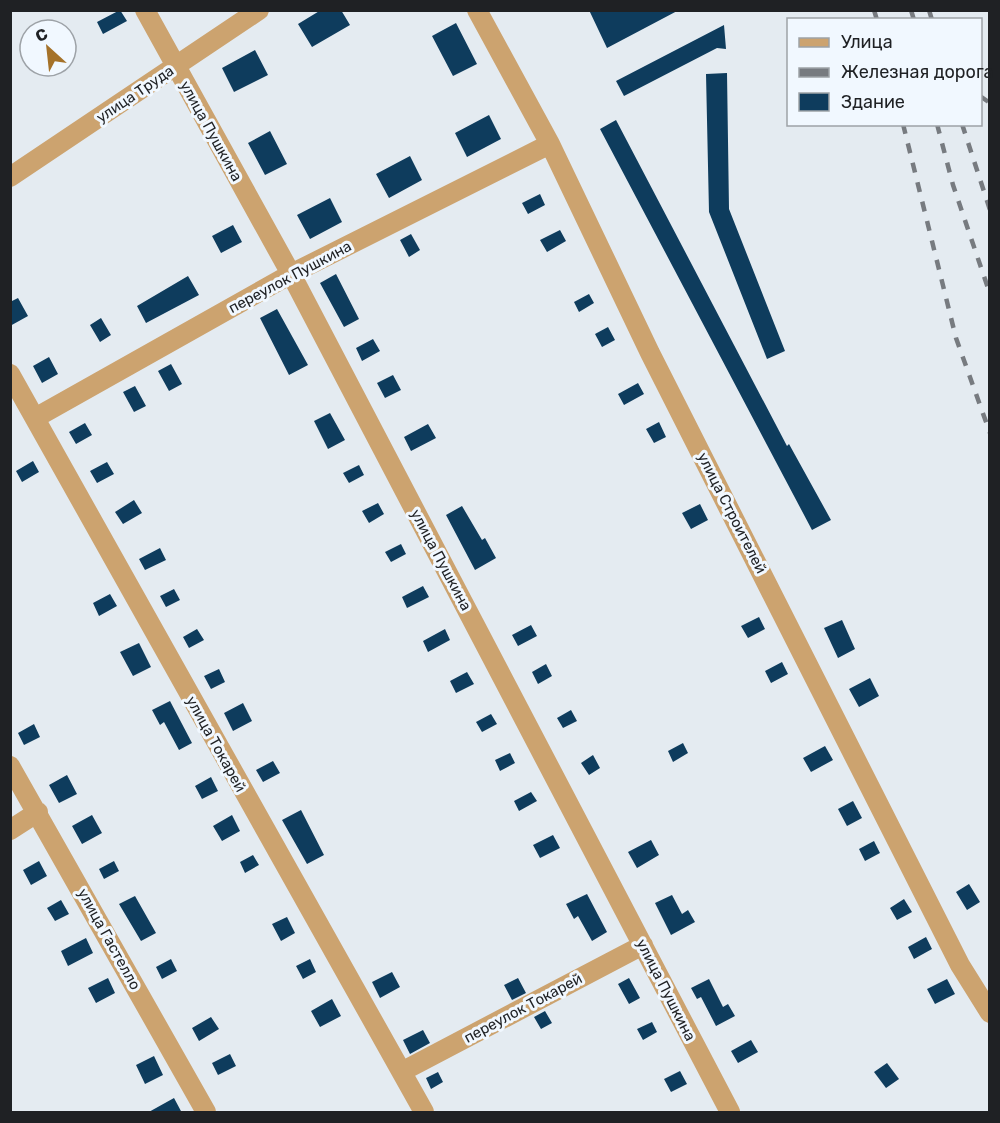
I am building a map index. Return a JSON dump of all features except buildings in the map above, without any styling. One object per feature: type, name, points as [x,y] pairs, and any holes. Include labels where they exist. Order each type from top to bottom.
[{"type":"street","name":"улица Пушкина","points":[[145,10],[291,274],[730,1113]]},
{"type":"street","name":"улица Труда","points":[[10,177],[259,10]]},
{"type":"street","name":"улица Строителей","points":[[477,10],[550,144],[650,353],[960,964],[990,1013]]},
{"type":"street","name":"переулок Пушкина","points":[[35,418],[291,274],[550,144]]},
{"type":"street","name":"улица Токарей","points":[[10,374],[207,728],[403,1071],[424,1113]]},
{"type":"street","name":"улица Гастелло","points":[[10,766],[206,1113]]},
{"type":"street","points":[[10,830],[38,812]]},
{"type":"street","name":"переулок Токарей","points":[[403,1071],[643,945]]},
{"type":"railway","points":[[874,10],[876,18]]},
{"type":"railway","points":[[911,10],[913,18]]},
{"type":"railway","points":[[929,10],[931,18]]},
{"type":"railway","points":[[982,97],[990,103]]},
{"type":"railway","points":[[903,126],[956,338],[990,433]]},
{"type":"railway","points":[[938,126],[953,185],[990,294]]},
{"type":"railway","points":[[963,126],[990,210]]}]
